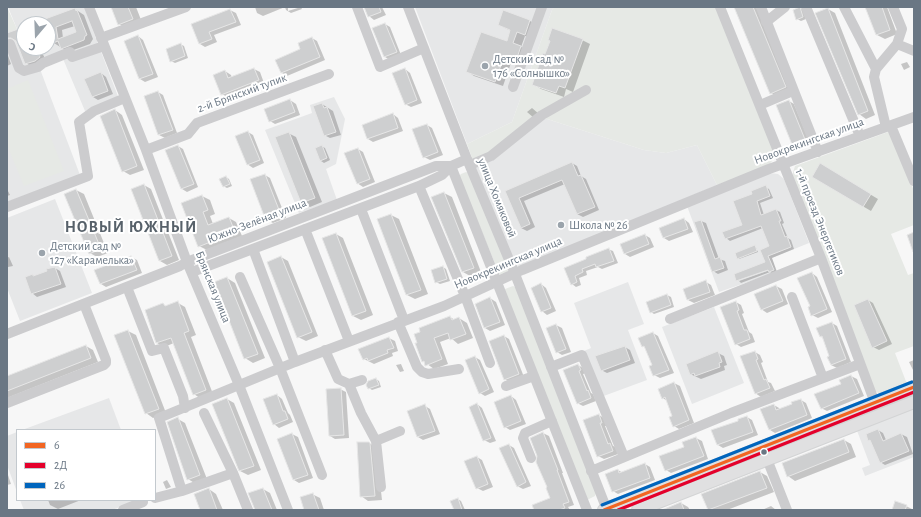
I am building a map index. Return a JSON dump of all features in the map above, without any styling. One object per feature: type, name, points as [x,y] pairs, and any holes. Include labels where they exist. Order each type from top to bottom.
[{"type":"main road","points":[[605,510],[914,387]]},
{"type":"main road","points":[[638,510],[914,402]]},
{"type":"street","name":"Брянская улица","points":[[89,7],[146,150],[187,262],[239,385],[288,510]]},
{"type":"street","points":[[10,44],[19,68],[24,72],[70,52],[72,56],[186,7]]},
{"type":"street","points":[[357,7],[380,67],[424,48]]},
{"type":"street","name":"улица Хомяковой","points":[[408,7],[468,162],[551,367],[605,510]]},
{"type":"street","points":[[513,87],[542,7]]},
{"type":"street","name":"1-й проезд Энергетиков","points":[[720,7],[821,258],[875,403]]},
{"type":"street","points":[[760,7],[818,152]]},
{"type":"street","points":[[766,22],[786,7]]},
{"type":"street","points":[[806,7],[860,136]]},
{"type":"street","points":[[844,7],[876,69]]},
{"type":"street","points":[[893,7],[902,29],[897,44],[876,69],[874,77],[889,126],[914,181]]},
{"type":"street","points":[[897,44],[908,47],[914,51]]},
{"type":"street","name":"2-й Брянский тупик","points":[[146,150],[188,134],[196,123],[329,74]]},
{"type":"street","name":"Южно-Зелёная улица","points":[[7,334],[187,262],[436,166],[451,166],[491,156],[542,115],[586,90]]},
{"type":"street","points":[[760,105],[793,91]]},
{"type":"street","points":[[7,207],[88,176],[79,122],[94,111],[125,98]]},
{"type":"street","name":"Новокрекингская улица","points":[[182,491],[159,418],[325,350],[444,306],[514,274],[783,164],[914,117]]},
{"type":"street","points":[[451,166],[587,510]]},
{"type":"street","name":"Южно-Зелёная улица","points":[[192,272],[419,186],[442,175],[451,166]]},
{"type":"street","points":[[419,186],[465,296],[490,363]]},
{"type":"street","points":[[361,209],[416,367],[422,372],[428,374],[459,369]]},
{"type":"street","points":[[305,229],[349,341]]},
{"type":"street","points":[[253,249],[295,362]]},
{"type":"street","points":[[670,319],[821,258]]},
{"type":"street","points":[[240,277],[280,368],[322,475]]},
{"type":"street","points":[[127,287],[152,351],[164,348],[183,396],[185,408]]},
{"type":"street","points":[[792,297],[823,378]]},
{"type":"street","points":[[7,403],[104,365],[106,360],[84,304]]},
{"type":"street","points":[[325,350],[338,379],[350,384],[362,380]]},
{"type":"street","points":[[551,367],[582,355],[624,458]]},
{"type":"street","points":[[591,471],[731,413],[860,364]]},
{"type":"street","points":[[506,386],[534,376]]},
{"type":"street","points":[[350,384],[361,413],[376,441],[380,487]]},
{"type":"street","points":[[204,413],[233,473],[248,510]]},
{"type":"street","points":[[532,458],[523,438],[525,433],[552,421]]},
{"type":"street","points":[[376,441],[400,431]]},
{"type":"street","points":[[767,459],[787,510]]},
{"type":"street","points":[[156,498],[182,491],[233,473]]},
{"type":"street","points":[[123,510],[146,504]]},
{"type":"shaded area","points":[[7,7],[16,30],[7,35]]},
{"type":"shaded area","points":[[8,7],[84,7],[119,99],[85,111],[61,54],[40,69],[80,175],[7,202],[7,35],[16,30],[16,56],[56,56],[56,16],[16,16],[16,27]]},
{"type":"shaded area","name":"Детский сад № 176 «Солнышко»","points":[[415,7],[554,7],[512,122],[467,144]]},
{"type":"shaded area","points":[[554,7],[717,7],[775,154],[772,161],[769,165],[717,185],[697,145],[666,153],[644,150],[544,118],[475,166],[467,144],[512,122]]},
{"type":"shaded area","points":[[28,80],[64,171],[24,186],[7,145],[7,89]]},
{"type":"shaded area","points":[[334,97],[345,119],[336,164],[326,169],[337,200],[299,213],[265,130],[312,113],[310,105]]},
{"type":"shaded area","name":"Школа № 26","points":[[544,118],[644,150],[666,153],[697,145],[717,185],[522,267],[518,266],[515,264],[475,166]]},
{"type":"shaded area","points":[[888,132],[893,135],[914,191],[914,225],[891,234],[908,275],[914,273],[914,346],[895,353],[907,384],[881,394],[874,391],[792,176],[795,166]]},
{"type":"shaded area","points":[[466,172],[469,173],[509,269],[500,276],[459,176]]},
{"type":"shaded area","points":[[770,173],[778,174],[784,179],[809,243],[772,258],[777,272],[719,292],[687,206]]},
{"type":"shaded area","name":"Детский сад № 127 «Карамелька»","points":[[55,199],[92,293],[20,321],[7,288],[7,218]]},
{"type":"shaded area","points":[[628,282],[644,324],[628,330],[647,380],[601,397],[584,351],[591,348],[574,303]]},
{"type":"shaded area","points":[[513,286],[517,288],[596,493],[595,496],[587,500],[505,292],[505,289]]},
{"type":"shaded area","points":[[714,307],[744,383],[692,404],[662,327]]},
{"type":"shaded area","points":[[109,398],[121,429],[25,429]]},
{"type":"shaded area","points":[[914,406],[914,457],[865,476],[862,468],[870,465],[856,428]]},
{"type":"shaded area","points":[[16,432],[16,489],[7,465],[7,436]]},
{"type":"shaded area","points":[[20,501],[136,501],[112,510],[24,510]]},
{"type":"building","points":[[111,7],[128,7],[133,19],[118,25]]},
{"type":"building","points":[[364,7],[379,7],[381,12],[368,17]]},
{"type":"building","points":[[734,7],[753,7],[786,87],[770,94]]},
{"type":"building","points":[[800,7],[803,17],[796,20],[793,10]]},
{"type":"building","points":[[865,7],[882,7],[890,30],[876,35]]},
{"type":"building","points":[[75,8],[87,35],[85,36],[84,40],[61,49],[58,41],[56,42],[56,27],[56,16],[53,16]],"holes":[[[72,21],[76,32],[58,39],[56,27]]]},
{"type":"building","points":[[828,8],[868,111],[858,115],[815,13]]},
{"type":"building","points":[[230,9],[236,22],[209,32],[212,39],[199,44],[191,24]]},
{"type":"building","points":[[503,10],[530,20],[525,35],[517,32],[513,43],[521,46],[516,61],[504,57],[495,82],[466,72],[481,32],[507,41],[510,30],[498,25]]},
{"type":"building","points":[[385,23],[397,52],[384,57],[372,28]]},
{"type":"building","points":[[552,28],[583,39],[565,88],[559,86],[556,93],[532,85],[543,53],[545,54],[550,41],[548,40]]},
{"type":"building","points":[[16,30],[16,41],[11,38],[7,38],[7,33]]},
{"type":"building","points":[[138,35],[153,74],[139,79],[124,41]]},
{"type":"building","points":[[312,37],[320,57],[281,73],[275,60],[300,49],[298,43]]},
{"type":"building","points":[[181,43],[185,56],[170,62],[166,49]]},
{"type":"building","points":[[22,56],[40,56],[35,61],[25,64]]},
{"type":"building","points":[[254,68],[259,80],[221,95],[213,75],[225,70],[228,78]]},
{"type":"building","points":[[405,68],[417,100],[405,105],[392,73]]},
{"type":"building","points":[[101,72],[108,91],[92,97],[84,79]]},
{"type":"building","points":[[158,91],[173,130],[158,135],[144,96]]},
{"type":"building","points":[[290,99],[295,112],[269,122],[264,109]]},
{"type":"building","points":[[789,100],[806,142],[793,147],[776,105]]},
{"type":"building","points":[[322,103],[324,108],[327,107],[336,132],[324,136],[313,106]]},
{"type":"building","points":[[115,109],[137,166],[122,172],[100,116]]},
{"type":"building","points":[[393,113],[398,128],[367,139],[362,125]]},
{"type":"building","points":[[427,124],[438,152],[423,158],[412,129]]},
{"type":"building","points":[[248,131],[260,160],[247,165],[235,136]]},
{"type":"building","points":[[289,132],[315,198],[301,203],[275,137]]},
{"type":"building","points":[[178,145],[194,184],[181,189],[165,150]]},
{"type":"building","points":[[322,145],[327,158],[320,161],[315,148]]},
{"type":"building","points":[[358,148],[370,179],[357,184],[344,153]]},
{"type":"building","points":[[572,162],[578,176],[581,175],[595,207],[577,214],[562,180],[519,198],[530,224],[521,228],[505,191]]},
{"type":"building","points":[[820,163],[871,194],[863,207],[812,177]]},
{"type":"building","points":[[265,174],[281,215],[266,221],[250,179]]},
{"type":"building","points":[[226,176],[230,184],[223,187],[219,179]]},
{"type":"building","points":[[144,184],[172,256],[159,261],[131,189]]},
{"type":"building","points":[[766,185],[770,196],[757,201],[761,215],[776,209],[785,237],[787,236],[791,247],[768,256],[774,270],[769,272],[768,270],[736,281],[734,274],[765,262],[760,250],[769,246],[761,226],[725,239],[722,232],[742,225],[733,201],[752,194],[751,191]]},
{"type":"building","points":[[76,189],[101,249],[89,254],[64,194]]},
{"type":"building","points":[[444,192],[474,268],[462,272],[431,197]]},
{"type":"building","points":[[202,195],[208,210],[203,212],[208,225],[229,217],[235,232],[198,247],[181,203]]},
{"type":"building","points":[[391,214],[421,290],[406,295],[377,219]]},
{"type":"building","points":[[684,218],[688,229],[663,238],[659,228]]},
{"type":"building","points":[[701,220],[715,259],[720,257],[724,268],[712,272],[694,222]]},
{"type":"building","points":[[914,232],[914,252],[913,252],[907,235]]},
{"type":"building","points":[[336,233],[366,311],[352,316],[322,238]]},
{"type":"building","points":[[645,234],[649,244],[624,254],[620,244]]},
{"type":"building","points":[[755,245],[757,251],[737,259],[735,253]]},
{"type":"building","points":[[609,248],[614,261],[596,267],[595,264],[582,269],[583,272],[575,276],[577,282],[571,285],[564,268]]},
{"type":"building","points":[[131,256],[137,270],[100,284],[94,270]]},
{"type":"building","points":[[281,256],[312,332],[297,338],[267,262]]},
{"type":"building","points":[[443,266],[447,279],[435,283],[431,270]]},
{"type":"building","points":[[55,267],[61,284],[31,294],[25,277],[33,274],[33,276],[47,271],[46,269]]},
{"type":"building","points":[[812,272],[827,309],[811,316],[808,307],[810,306],[797,278]]},
{"type":"building","points":[[227,277],[258,354],[244,359],[214,282]]},
{"type":"building","points":[[706,280],[710,292],[687,300],[683,289]]},
{"type":"building","points":[[541,283],[551,308],[541,312],[531,288]]},
{"type":"building","points":[[776,285],[783,301],[761,310],[754,294]]},
{"type":"building","points":[[667,294],[671,305],[650,313],[646,302]]},
{"type":"building","points":[[490,297],[500,322],[484,328],[475,304]]},
{"type":"building","points":[[868,299],[887,341],[872,348],[854,305]]},
{"type":"building","points":[[178,301],[189,331],[184,333],[206,390],[193,395],[171,338],[156,343],[145,310],[163,303],[165,306]]},
{"type":"building","points":[[736,301],[739,310],[737,311],[744,330],[747,330],[750,339],[735,345],[720,307]]},
{"type":"building","points":[[450,316],[452,320],[459,317],[466,334],[450,340],[448,333],[434,338],[442,359],[425,366],[415,343],[417,343],[414,334],[420,332],[419,328]]},
{"type":"building","points":[[832,322],[846,359],[831,365],[827,357],[829,356],[822,336],[820,337],[816,328]]},
{"type":"building","points":[[556,324],[566,349],[556,353],[546,328]]},
{"type":"building","points":[[128,330],[159,409],[145,414],[114,335]]},
{"type":"building","points":[[653,332],[669,370],[653,376],[649,366],[652,365],[644,346],[642,347],[638,338]]},
{"type":"building","points":[[504,335],[519,374],[504,380],[489,341]]},
{"type":"building","points":[[389,337],[394,348],[387,350],[388,353],[368,361],[367,358],[363,360],[358,349]]},
{"type":"building","points":[[86,345],[91,358],[7,391],[7,376]]},
{"type":"building","points":[[625,346],[630,360],[601,371],[595,356]]},
{"type":"building","points":[[718,351],[722,362],[719,363],[720,367],[695,376],[694,373],[690,375],[686,364]]},
{"type":"building","points":[[755,351],[758,359],[756,360],[764,380],[766,379],[770,388],[755,394],[740,356]]},
{"type":"building","points":[[475,356],[489,389],[479,394],[465,360]]},
{"type":"building","points":[[578,364],[581,370],[579,371],[591,398],[577,404],[563,370]]},
{"type":"building","points":[[851,375],[859,393],[821,409],[814,394],[841,384],[839,380]]},
{"type":"building","points":[[376,378],[379,385],[368,389],[366,385],[368,381]]},
{"type":"building","points":[[674,382],[689,420],[673,427],[669,417],[672,416],[665,397],[662,399],[658,389]]},
{"type":"building","points":[[341,388],[344,435],[329,436],[326,389]]},
{"type":"building","points":[[277,394],[283,411],[285,411],[288,419],[273,425],[263,399]]},
{"type":"building","points":[[511,395],[521,421],[504,428],[494,402]]},
{"type":"building","points":[[227,398],[254,466],[239,471],[212,404]]},
{"type":"building","points":[[801,399],[807,415],[769,430],[760,409],[774,404],[776,410],[792,404],[791,402]]},
{"type":"building","points":[[477,403],[491,438],[483,441],[469,407]]},
{"type":"building","points":[[425,404],[435,431],[417,437],[407,411]]},
{"type":"building","points":[[599,414],[602,423],[600,423],[608,444],[610,443],[613,451],[597,457],[583,420]]},
{"type":"building","points":[[747,416],[753,432],[717,445],[711,430],[738,421],[738,419]]},
{"type":"building","points":[[178,417],[200,475],[187,480],[167,422]]},
{"type":"building","points":[[878,429],[883,441],[901,433],[909,451],[880,463],[870,440],[868,441],[866,434]]},
{"type":"building","points":[[543,432],[569,502],[563,504],[565,508],[559,510],[534,510],[532,505],[550,498],[536,462],[537,456],[530,438]]},
{"type":"building","points":[[292,433],[308,475],[293,480],[277,439]]},
{"type":"building","points":[[696,437],[704,456],[665,471],[659,456],[684,447],[682,442]]},
{"type":"building","points":[[844,439],[849,452],[787,477],[782,463]]},
{"type":"building","points":[[357,442],[370,443],[375,496],[360,497]]},
{"type":"building","points":[[509,444],[526,482],[517,487],[499,448]]},
{"type":"building","points":[[477,456],[488,484],[476,489],[464,461]]},
{"type":"building","points":[[645,463],[650,478],[612,492],[605,474],[618,469],[619,473]]},
{"type":"building","points":[[760,471],[767,488],[708,510],[701,494]]},
{"type":"building","points":[[209,488],[217,510],[200,510],[194,494]]},
{"type":"building","points":[[263,488],[272,510],[255,510],[248,493]]},
{"type":"building","points":[[313,493],[319,510],[304,510],[300,497]]},
{"type":"building","points":[[458,498],[462,510],[454,510],[450,501]]},
{"type":"building","points":[[895,501],[907,505],[905,510],[892,510]]},
{"type":"building","points":[[681,502],[684,510],[662,510]]},
{"type":"transit line","name":"26","points":[[602,505],[912,382]]},
{"type":"transit line","name":"6","points":[[604,510],[914,387]]},
{"type":"transit line","name":"2Д","points":[[618,510],[914,392]]},
{"type":"place","name":"Детский сад № 176 «Солнышко»","points":[[485,66]]},
{"type":"place","name":"Школа № 26","points":[[561,225]]},
{"type":"place","name":"Детский сад № 127 «Карамелька»","points":[[42,253]]},
{"type":"district","name":"НОВЫЙ ЮЖНЫЙ","points":[[131,227]]}]
